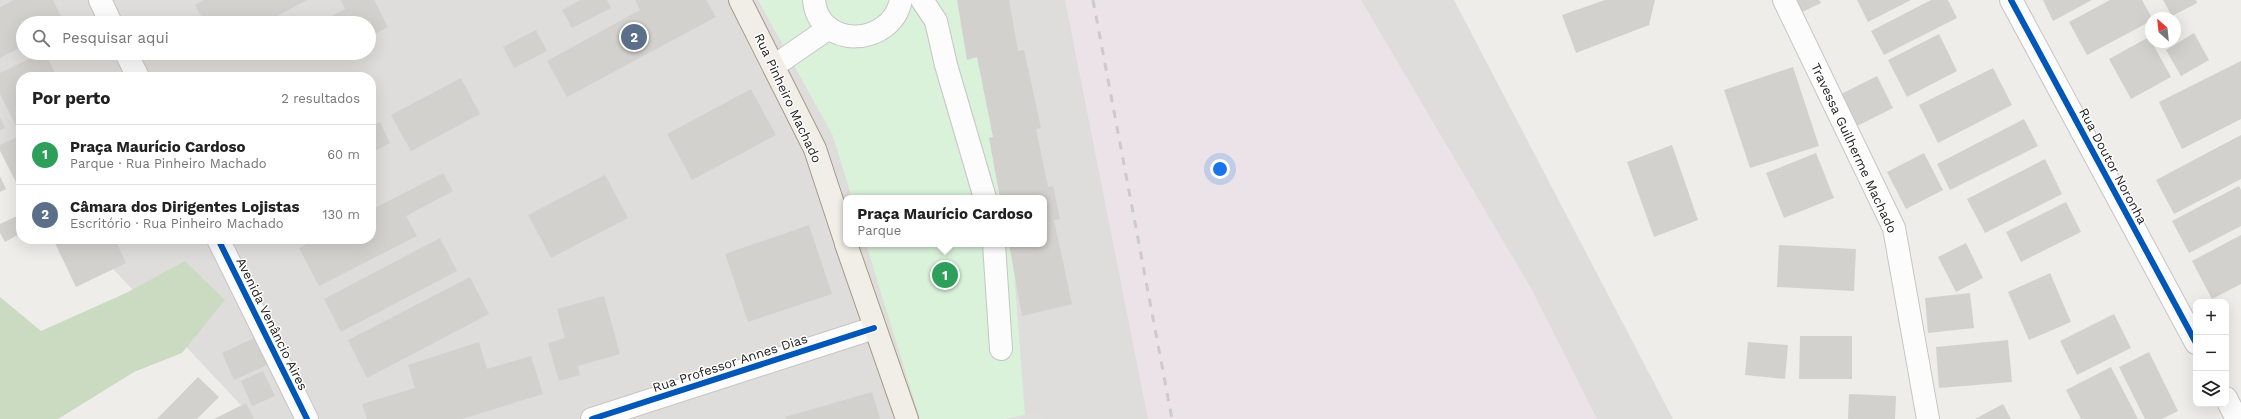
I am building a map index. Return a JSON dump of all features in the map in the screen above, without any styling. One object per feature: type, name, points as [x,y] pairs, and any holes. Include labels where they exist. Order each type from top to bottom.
[{"type":"main road","name":"Rua Pinheiro Machado","points":[[740,0],[814,149],[843,235]]},
{"type":"main road","name":"Rua Pinheiro Machado","points":[[847,247],[907,419]]},
{"type":"street","points":[[100,0],[108,16]]},
{"type":"street","points":[[814,0],[820,18],[829,28],[848,36],[869,36],[882,30],[892,21],[899,9],[901,0]]},
{"type":"street","points":[[922,0],[936,21],[946,65],[984,195]]},
{"type":"street","name":"Travessa Guilherme Machado","points":[[1784,0],[1894,228],[1928,419]]},
{"type":"street","name":"Rua Doutor Noronha","points":[[2010,0],[2193,337]]},
{"type":"street","points":[[774,66],[829,28]]},
{"type":"street","points":[[130,60],[136,72]]},
{"type":"street","name":"Avenida Venâncio Aires","points":[[220,244],[307,419]]},
{"type":"street","points":[[994,247],[1001,349]]},
{"type":"street","name":"Rua Professor Annes Dias","points":[[592,419],[874,328]]},
{"type":"shaded area","points":[[0,0],[1454,0],[1673,419],[254,419],[90,244],[376,244],[376,72],[16,72],[16,166],[0,148]]},
{"type":"shaded area","points":[[1065,0],[1361,0],[1532,290],[1597,419],[1148,419]]},
{"type":"shaded area","points":[[1041,411],[1043,419],[1006,419],[1025,415]]},
{"type":"green space","points":[[758,0],[994,0],[1009,195],[851,195],[833,136]]},
{"type":"green space","points":[[867,247],[1012,247],[1025,415],[1006,419],[920,419]]},
{"type":"green space","points":[[185,261],[225,300],[182,353],[134,372],[58,419],[0,419],[0,297],[41,331],[126,293]]},
{"type":"building","points":[[14,0],[53,0],[61,16],[16,16],[16,50],[0,58],[0,7]]},
{"type":"building","points":[[204,0],[307,0],[277,16],[201,16],[195,5]]},
{"type":"building","points":[[341,0],[374,0],[388,27],[376,33],[376,16],[332,16],[345,9]]},
{"type":"building","points":[[581,0],[607,0],[611,8],[572,28],[562,10]]},
{"type":"building","points":[[635,0],[706,0],[716,17],[567,97],[547,61],[640,10]]},
{"type":"building","points":[[957,0],[1009,0],[1018,51],[1024,50],[1041,128],[1036,129],[1048,187],[1053,186],[1060,219],[1054,220],[1072,304],[1022,316],[1010,247],[1047,247],[1047,195],[999,195],[989,138],[993,137],[977,57],[967,60]]},
{"type":"building","points":[[1605,0],[1655,0],[1649,25],[1576,53],[1562,15]]},
{"type":"building","points":[[1791,0],[1819,0],[1821,3],[1798,14]]},
{"type":"building","points":[[1857,0],[1911,0],[1868,22]]},
{"type":"building","points":[[1931,0],[1948,0],[1957,18],[1884,55],[1871,31]]},
{"type":"building","points":[[2043,0],[2092,0],[2053,21]]},
{"type":"building","points":[[2110,0],[2142,0],[2149,12],[2145,12],[2145,24],[2087,55],[2069,22]]},
{"type":"building","points":[[2163,0],[2196,0],[2197,3],[2180,12],[2170,12]]},
{"type":"building","points":[[536,30],[547,51],[514,68],[503,47]]},
{"type":"building","points":[[2194,33],[2209,60],[2181,76],[2166,50],[2169,48],[2181,48],[2181,41]]},
{"type":"building","points":[[1939,34],[1957,71],[1907,97],[1888,60]]},
{"type":"building","points":[[2145,39],[2145,48],[2155,48],[2171,77],[2131,99],[2109,59]]},
{"type":"building","points":[[27,60],[48,60],[54,72],[16,72],[16,126],[0,94],[0,73]]},
{"type":"building","points":[[2241,61],[2241,119],[2182,149],[2159,102]]},
{"type":"building","points":[[1793,67],[1819,146],[1750,168],[1724,90]]},
{"type":"building","points":[[1993,68],[2012,105],[1938,143],[1919,105]]},
{"type":"building","points":[[1877,76],[1893,108],[1857,126],[1841,94]]},
{"type":"building","points":[[461,78],[480,114],[411,151],[391,115]]},
{"type":"building","points":[[751,89],[776,135],[692,180],[667,134]]},
{"type":"building","points":[[0,117],[5,128],[0,130]]},
{"type":"building","points":[[2024,119],[2038,146],[1950,190],[1937,164]]},
{"type":"building","points":[[380,122],[390,143],[376,150],[376,124]]},
{"type":"building","points":[[2241,135],[2241,179],[2174,214],[2156,180]]},
{"type":"building","points":[[16,137],[16,182],[0,151],[0,145]]},
{"type":"building","points":[[1672,145],[1698,220],[1654,237],[1627,162]]},
{"type":"building","points":[[1816,153],[1834,198],[1784,218],[1766,173]]},
{"type":"building","points":[[1924,153],[1943,190],[1906,209],[1887,172]]},
{"type":"building","points":[[2045,159],[2062,194],[1985,233],[1967,199]]},
{"type":"building","points":[[443,173],[453,191],[406,216],[417,236],[319,286],[299,248],[307,244],[376,244],[376,207]]},
{"type":"building","points":[[605,175],[628,218],[551,258],[528,215]]},
{"type":"building","points":[[0,176],[6,189],[0,192]]},
{"type":"building","points":[[2239,186],[2241,190],[2241,226],[2189,253],[2172,221]]},
{"type":"building","points":[[2066,202],[2081,232],[2021,262],[2006,232]]},
{"type":"building","points":[[16,216],[16,236],[5,242],[0,233],[0,224]]},
{"type":"building","points":[[809,225],[832,294],[748,322],[725,254]]},
{"type":"building","points":[[2241,235],[2241,284],[2212,299],[2192,261]]},
{"type":"building","points":[[440,238],[457,271],[341,332],[324,299]]},
{"type":"building","points":[[1966,243],[1983,278],[1956,292],[1938,257]]},
{"type":"building","points":[[55,244],[117,244],[126,263],[76,287]]},
{"type":"building","points":[[1779,245],[1856,249],[1854,291],[1777,287]]},
{"type":"building","points":[[2050,273],[2071,322],[2029,340],[2008,292]]},
{"type":"building","points":[[470,277],[489,314],[367,378],[348,340]]},
{"type":"building","points":[[1970,293],[1974,328],[1928,333],[1925,298]]},
{"type":"building","points":[[604,296],[620,354],[578,366],[580,375],[559,381],[548,343],[565,338],[557,309]]},
{"type":"building","points":[[2114,314],[2131,348],[2077,375],[2060,341]]},
{"type":"building","points":[[1800,336],[1852,336],[1852,379],[1799,379]]},
{"type":"building","points":[[254,338],[267,365],[234,380],[222,353]]},
{"type":"building","points":[[2008,340],[2012,382],[1939,388],[1936,347]]},
{"type":"building","points":[[479,342],[487,369],[531,356],[543,394],[462,419],[367,419],[362,404],[415,388],[408,365]]},
{"type":"building","points":[[1748,342],[1788,345],[1785,379],[1745,375]]},
{"type":"building","points":[[2149,352],[2178,411],[2162,419],[2145,419],[2119,367]]},
{"type":"building","points":[[2111,367],[2138,419],[2081,419],[2066,390]]},
{"type":"building","points":[[263,371],[275,396],[252,406],[241,381]]},
{"type":"building","points":[[198,377],[219,397],[197,419],[157,419]]},
{"type":"building","points":[[872,392],[880,419],[786,419],[785,417]]},
{"type":"building","points":[[1849,394],[1896,396],[1895,419],[1848,419]]},
{"type":"building","points":[[246,403],[254,419],[214,419]]},
{"type":"building","points":[[2003,404],[2011,419],[1975,419]]},
{"type":"railway","points":[[1093,0],[1172,419]]},
{"type":"cycle path","points":[[2011,0],[2193,337]]},
{"type":"cycle path","points":[[220,244],[307,419]]},
{"type":"cycle path","points":[[592,419],[874,328]]},
{"type":"place","name":"Câmara dos Dirigentes Lojistas","points":[[634,37]]},
{"type":"place","name":"Praça Maurício Cardoso","points":[[945,275]]}]
